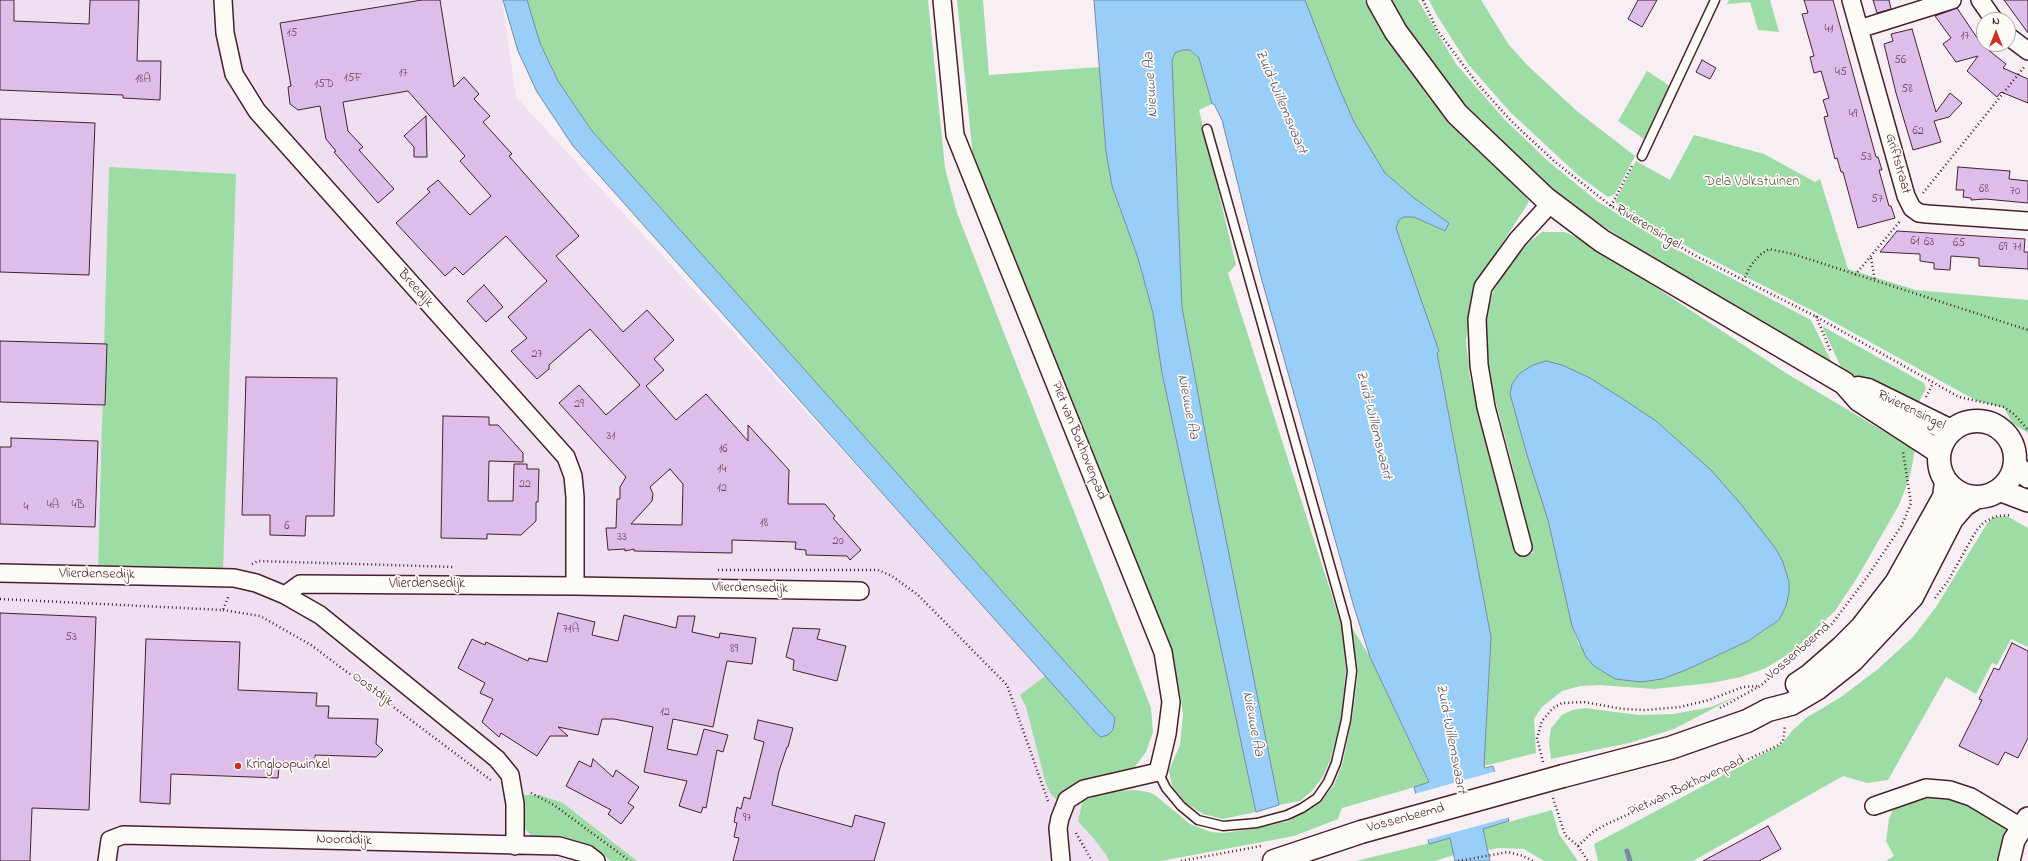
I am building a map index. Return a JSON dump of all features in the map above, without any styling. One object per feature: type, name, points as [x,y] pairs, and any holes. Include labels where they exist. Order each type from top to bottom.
[{"type":"main road","name":"Rivierensingel","points":[[1378,0],[1396,32],[1457,114],[1551,202],[1602,240],[1847,386],[1868,390],[1912,422],[1939,452]]},
{"type":"main road","points":[[1972,421],[1984,422],[1995,426],[2004,432],[2011,442],[2022,471],[1999,490],[1989,496],[1977,497],[1960,493],[1946,482],[1941,472],[1939,452],[1951,431],[1972,421]]},
{"type":"main road","name":"Rivierensingel","points":[[1912,422],[1951,431]]},
{"type":"main road","name":"Vossenbeemd","points":[[1776,716],[1784,693],[1809,676],[1841,648],[1862,626],[1891,589],[1944,497],[1946,482]]},
{"type":"main road","name":"Vossenbeemd","points":[[1274,861],[1361,832],[1670,748],[1747,721],[1776,716],[1791,704],[1818,688],[1852,661],[1912,597],[1952,519],[1964,505],[1977,497]]},
{"type":"street","name":"Breedijk","points":[[223,0],[225,33],[234,74],[257,111],[566,457],[573,476],[575,497],[575,586]]},
{"type":"street","name":"Piet van Bokhovenpad","points":[[942,0],[954,135],[1163,652],[1172,702],[1167,734],[1158,772]]},
{"type":"street","name":"Griftstraat","points":[[1851,0],[1906,196],[1912,208],[1918,213],[2028,221]]},
{"type":"street","points":[[1859,29],[1952,0]]},
{"type":"street","points":[[1980,0],[1988,12]]},
{"type":"street","points":[[2016,42],[2028,51]]},
{"type":"street","points":[[1523,547],[1486,407],[1479,365],[1477,319],[1484,287],[1518,239],[1551,202]]},
{"type":"street","points":[[1999,490],[2014,494],[2028,501]]},
{"type":"street","name":"Vlierdensedijk","points":[[0,573],[234,578],[256,583],[284,595],[300,584],[575,586],[860,591]]},
{"type":"street","name":"Oostdijk","points":[[284,595],[320,615],[497,759],[510,776],[515,804],[515,846]]},
{"type":"street","points":[[1061,861],[1058,833],[1060,818],[1067,800],[1084,789],[1158,772]]},
{"type":"street","points":[[1874,806],[1926,788],[1950,790],[1971,797],[2025,822],[2014,840],[2009,861]]},
{"type":"street","name":"Noorddijk","points":[[107,861],[110,840],[123,835],[559,846],[587,854],[596,861]]},
{"type":"lane","points":[[1642,156],[1715,0]]},
{"type":"lane","points":[[1158,772],[1166,788],[1181,806],[1198,820],[1223,826],[1258,823],[1287,815],[1302,808],[1317,798],[1328,782],[1336,763],[1346,720],[1352,671],[1346,622],[1207,129]]},
{"type":"path","name":"Rivierensingel","points":[[1423,0],[1437,30],[1476,82],[1511,121],[1554,161],[1611,206],[1694,255],[1743,281],[1816,316],[1959,397],[2004,408],[2015,415],[2028,430]]},
{"type":"path","points":[[1855,275],[1912,208],[2028,63]]},
{"type":"path","points":[[1611,206],[1635,159],[1642,156]]},
{"type":"path","points":[[1743,281],[1751,265],[1763,252],[1768,249],[1793,254],[2028,330]]},
{"type":"path","points":[[1871,258],[1875,281]]},
{"type":"path","points":[[1816,316],[1832,356]]},
{"type":"path","name":"Vossenbeemd","points":[[1716,710],[1760,686],[1828,629],[1865,580],[1902,526],[1912,504],[1903,452],[1912,422],[1933,383]]},
{"type":"path","points":[[711,570],[878,570],[892,576],[918,595],[1007,684],[1045,794],[1052,808],[1060,818],[1077,833],[1092,861]]},
{"type":"path","name":"Oostdijk","points":[[224,610],[260,616],[311,645],[492,781],[530,793],[554,805],[630,861]]},
{"type":"path","points":[[1544,765],[1537,738],[1546,714],[1562,703],[1578,702],[1623,709],[1646,710],[1680,707],[1708,700],[1743,687],[1760,686]]},
{"type":"path","name":"Piet van Bokhovenpad","points":[[1578,846],[1593,832],[1605,825],[1777,746],[1783,741],[1785,734],[1776,716]]},
{"type":"path","points":[[1552,795],[1565,835],[1578,846],[1588,861]]},
{"type":"path","points":[[1458,861],[1508,852],[1523,856],[1533,861]]},
{"type":"shaded area","points":[[0,0],[502,0],[516,97],[1113,744],[1168,861],[0,861]]},
{"type":"green space","points":[[527,0],[928,0],[945,168],[957,213],[1151,708],[1153,732],[1146,752],[1134,768],[1082,781],[1068,788],[1058,801],[1051,794],[1046,784],[1026,707],[1020,695],[1045,676],[1101,737],[1108,735],[1113,730],[592,131],[558,81],[540,43]]},
{"type":"green space","points":[[957,0],[983,0],[989,75],[1099,67],[1106,152],[1112,186],[1138,258],[1153,313],[1162,373],[1256,812],[1223,819],[1203,814],[1186,803],[1172,786],[1169,770],[1180,745],[1183,714],[1180,692],[974,167]]},
{"type":"green space","points":[[1305,0],[1364,0],[1390,43],[1443,112],[1479,152],[1525,195],[1529,202],[1474,286],[1466,340],[1470,378],[1513,531],[1516,556],[1533,553],[1510,456],[1487,369],[1485,317],[1494,290],[1503,275],[1528,243],[1542,232],[1564,232],[1582,239],[1786,373],[1915,450],[1910,476],[1899,505],[1857,578],[1835,611],[1793,651],[1766,668],[1741,677],[1711,683],[1654,689],[1600,685],[1580,686],[1562,691],[1542,707],[1534,719],[1536,753],[1484,766],[1491,637],[1437,352],[1439,352],[1396,228],[1399,220],[1404,217],[1414,217],[1444,231],[1449,223],[1414,198],[1385,173],[1354,122],[1337,83]],"holes":[[[1590,378],[1656,421],[1740,503],[1789,582],[1786,606],[1779,620],[1748,641],[1686,670],[1662,679],[1579,645],[1572,626],[1548,520],[1527,455],[1510,394]]]},
{"type":"green space","points":[[1389,0],[1418,0],[1456,64],[1505,120],[1548,161],[1597,201],[1664,243],[1811,320],[1836,371],[1690,283],[1564,200],[1524,165],[1482,124],[1446,82],[1416,42]]},
{"type":"green space","points":[[1429,0],[1481,0],[1509,45],[1527,65],[1578,112],[1635,156],[1615,194],[1608,197],[1579,176],[1510,112],[1468,64],[1436,14]]},
{"type":"green space","points":[[1729,0],[1770,0],[1779,32],[1758,30],[1750,2],[1727,4]]},
{"type":"green space","points":[[1182,50],[1190,50],[1199,58],[1212,104],[1199,110],[1236,265],[1228,273],[1342,627],[1346,670],[1341,720],[1330,761],[1322,778],[1312,791],[1300,801],[1279,805],[1210,459],[1182,307],[1172,61],[1175,53]]},
{"type":"green space","points":[[1647,71],[1670,86],[1644,139],[1618,121]]},
{"type":"green space","name":"Dela Volkstuinen","points":[[1694,135],[1764,154],[1815,182],[1820,179],[1848,269],[1916,290],[2028,300],[2028,433],[2013,424],[2004,408],[1977,401],[1821,315],[1697,252],[1632,215],[1615,202],[1636,161],[1670,180]]},
{"type":"green space","points":[[109,167],[236,174],[223,573],[98,571]]},
{"type":"green space","points":[[1822,326],[1924,383],[1926,389],[1916,407],[1845,376]]},
{"type":"green space","points":[[2007,516],[2028,528],[2028,647],[2011,639],[1997,665],[1992,663],[1976,694],[1946,677],[1888,780],[1867,783],[1843,776],[1693,861],[1598,861],[1594,844],[1782,744],[1791,732],[1806,718],[1841,697],[1878,669],[1913,637],[1936,607],[1988,522],[1994,517]]},
{"type":"green space","points":[[1351,626],[1370,657],[1429,783],[1342,808],[1338,819],[1294,836],[1161,861],[1109,861],[1094,839],[1078,821],[1083,800],[1117,791],[1135,790],[1148,792],[1155,795],[1190,824],[1211,832],[1224,833],[1258,828],[1289,821],[1321,801],[1334,785],[1342,765],[1352,719],[1358,671]]},
{"type":"green space","points":[[1739,695],[1674,729],[1629,743],[1551,759],[1549,741],[1551,728],[1562,715],[1572,710],[1585,708],[1638,715],[1674,714],[1711,707]]},
{"type":"green space","points":[[1940,791],[2012,824],[2001,861],[1886,861],[1894,856],[1886,841],[1889,819],[1898,797]]},
{"type":"green space","points":[[523,795],[540,795],[563,803],[637,861],[611,861],[600,852],[575,842],[533,837],[524,828]]},
{"type":"green space","points":[[1552,810],[1559,834],[1578,861],[1544,861],[1524,849],[1499,848],[1488,850],[1483,829]]},
{"type":"green space","points":[[1450,838],[1454,855],[1435,861],[1356,861]]},
{"type":"water","points":[[503,0],[527,0],[540,43],[558,81],[592,131],[1115,718],[1113,730],[1108,735],[1101,737],[1096,733],[573,146],[537,92],[518,51]]},
{"type":"water","points":[[1094,0],[1305,0],[1337,83],[1354,122],[1385,173],[1414,198],[1449,223],[1445,231],[1414,217],[1404,217],[1399,220],[1396,228],[1439,351],[1437,353],[1491,637],[1484,766],[1485,768],[1493,766],[1509,821],[1483,829],[1490,861],[1455,861],[1450,838],[1429,844],[1414,787],[1429,782],[1370,657],[1354,607],[1261,277],[1222,120],[1214,104],[1212,104],[1199,58],[1190,50],[1182,50],[1175,53],[1172,61],[1182,307],[1210,459],[1279,805],[1256,812],[1162,373],[1153,313],[1138,258],[1112,186],[1106,152]]},
{"type":"water","points":[[1546,361],[1562,365],[1590,378],[1626,401],[1656,421],[1711,470],[1740,503],[1776,549],[1783,562],[1789,582],[1789,593],[1786,606],[1779,620],[1748,641],[1686,670],[1662,679],[1641,682],[1615,679],[1594,666],[1586,657],[1572,626],[1548,520],[1527,455],[1510,394],[1512,384],[1519,374],[1533,365]]},
{"type":"pier","points":[[1497,771],[1510,817],[1426,840],[1414,794]]},
{"type":"building","points":[[0,0],[14,0],[14,21],[89,24],[90,0],[139,0],[137,61],[161,61],[160,100],[123,98],[123,95],[0,90]]},
{"type":"building","points":[[422,0],[440,0],[454,87],[464,77],[479,94],[474,99],[490,116],[483,122],[512,154],[509,156],[579,236],[556,256],[623,332],[647,310],[674,340],[654,359],[664,370],[646,386],[676,420],[706,394],[748,441],[748,425],[789,470],[788,504],[825,504],[835,516],[833,518],[861,550],[850,560],[847,556],[806,555],[806,550],[795,549],[796,542],[732,540],[732,553],[634,551],[634,549],[625,551],[625,549],[608,550],[606,528],[616,528],[617,499],[620,499],[620,487],[626,477],[559,403],[579,385],[606,415],[640,385],[590,329],[549,365],[549,369],[537,379],[511,351],[527,338],[508,317],[547,281],[506,236],[463,275],[455,267],[445,276],[396,223],[430,192],[427,189],[438,180],[470,215],[491,196],[460,161],[465,156],[408,91],[343,102],[348,131],[363,147],[359,150],[394,189],[378,203],[334,152],[336,151],[326,139],[320,106],[298,110],[290,104],[288,87],[291,86],[280,23]],"holes":[[[670,469],[683,484],[682,525],[631,524],[652,501],[653,494],[650,487]]]},
{"type":"building","points":[[1638,0],[1657,0],[1642,27],[1628,19]]},
{"type":"building","points":[[1804,0],[1833,0],[1876,157],[1878,157],[1882,170],[1879,170],[1889,206],[1891,206],[1895,218],[1858,228],[1843,172],[1841,172],[1837,158],[1835,159],[1824,117],[1828,116],[1823,100],[1829,98],[1821,71],[1814,73],[1810,57],[1814,56],[1802,14],[1808,13]]},
{"type":"building","points":[[1873,0],[1889,0],[1891,9],[1877,13]]},
{"type":"building","points":[[2004,0],[2028,0],[2028,33],[2016,16],[2016,12],[2013,12]]},
{"type":"building","points":[[1957,8],[1976,36],[1976,52],[1991,52],[2006,64],[2003,68],[2028,79],[2028,103],[2001,92],[1997,97],[1967,71],[1978,56],[1956,62],[1943,44],[1951,38],[1935,16]]},
{"type":"building","points":[[1912,29],[1936,112],[1950,93],[1962,103],[1949,117],[1934,121],[1941,142],[1913,150],[1896,93],[1884,44],[1893,41],[1891,34]]},
{"type":"building","points":[[1702,60],[1716,68],[1710,79],[1696,72]]},
{"type":"building","points":[[426,116],[427,157],[414,157],[414,147],[404,136]]},
{"type":"building","points":[[0,119],[95,123],[89,275],[0,272]]},
{"type":"building","points":[[1958,167],[2010,171],[2009,179],[2028,181],[2028,203],[1985,199],[1971,200],[1971,198],[1963,197],[1964,190],[1956,190]]},
{"type":"building","points":[[1897,231],[2025,239],[2024,252],[2028,252],[2028,269],[1979,266],[1979,258],[1951,256],[1950,270],[1934,269],[1934,263],[1920,261],[1920,254],[1880,252]]},
{"type":"building","points":[[484,285],[503,307],[486,322],[467,301]]},
{"type":"building","points":[[0,341],[107,344],[105,405],[0,402]]},
{"type":"building","points":[[246,377],[337,378],[334,516],[306,516],[305,536],[270,535],[270,515],[242,515]]},
{"type":"building","points":[[443,416],[489,417],[489,425],[498,425],[523,453],[523,462],[489,461],[488,501],[513,501],[514,464],[527,464],[527,469],[539,469],[536,521],[521,535],[487,534],[487,539],[441,538]]},
{"type":"building","points":[[11,438],[98,441],[95,527],[0,524],[0,447],[11,447]]},
{"type":"building","points":[[0,613],[96,617],[89,810],[32,808],[30,861],[0,861]]},
{"type":"building","points":[[558,613],[595,622],[592,635],[618,641],[624,615],[676,628],[678,616],[695,616],[692,632],[719,638],[720,633],[756,638],[752,664],[727,661],[713,727],[673,719],[667,749],[697,755],[704,729],[728,735],[723,752],[717,750],[706,808],[703,807],[701,813],[679,806],[687,781],[644,772],[653,727],[614,719],[602,719],[598,735],[558,727],[568,736],[550,736],[537,756],[501,733],[499,737],[482,722],[493,699],[480,693],[485,683],[458,668],[472,639],[485,645],[486,642],[528,661],[529,658],[547,662]]},
{"type":"building","points":[[793,628],[820,629],[817,639],[846,646],[837,681],[793,670],[794,660],[786,657]]},
{"type":"building","points":[[146,639],[240,642],[238,690],[317,693],[316,706],[329,706],[328,718],[378,719],[376,744],[383,750],[376,757],[315,755],[315,768],[279,767],[278,778],[171,774],[170,804],[140,802]]},
{"type":"building","points":[[2012,643],[2028,651],[2028,738],[2018,758],[2005,752],[1998,765],[1959,746],[1982,700],[1979,699],[1994,668],[1999,670]]},
{"type":"building","points":[[758,720],[793,728],[779,771],[772,805],[852,827],[855,815],[885,823],[874,861],[733,861],[739,838],[734,837],[737,823],[734,822],[737,807],[741,809],[744,797],[750,799],[764,742],[754,739]]},
{"type":"building","points":[[593,759],[613,777],[616,770],[639,787],[628,803],[634,807],[621,824],[608,814],[611,810],[566,786],[579,761],[591,767]]},
{"type":"building","points":[[1768,826],[1781,849],[1759,861],[1703,861]]},
{"type":"waterway","points":[[1627,851],[1630,861]]},
{"type":"place","name":"Kringloopwinkel","points":[[238,766]]},
{"type":"water label","name":"Nieuwe Aa","points":[[1152,85]]},
{"type":"water label","name":"Zuid-Willemsvaart","points":[[1280,102]]},
{"type":"water label","name":"Nieuwe Aa","points":[[1187,407]]},
{"type":"water label","name":"Zuid-Willemsvaart","points":[[1373,425]]},
{"type":"water label","name":"Nieuwe Aa","points":[[1252,724]]},
{"type":"water label","name":"Zuid-Willemsvaart","points":[[1450,739]]}]
